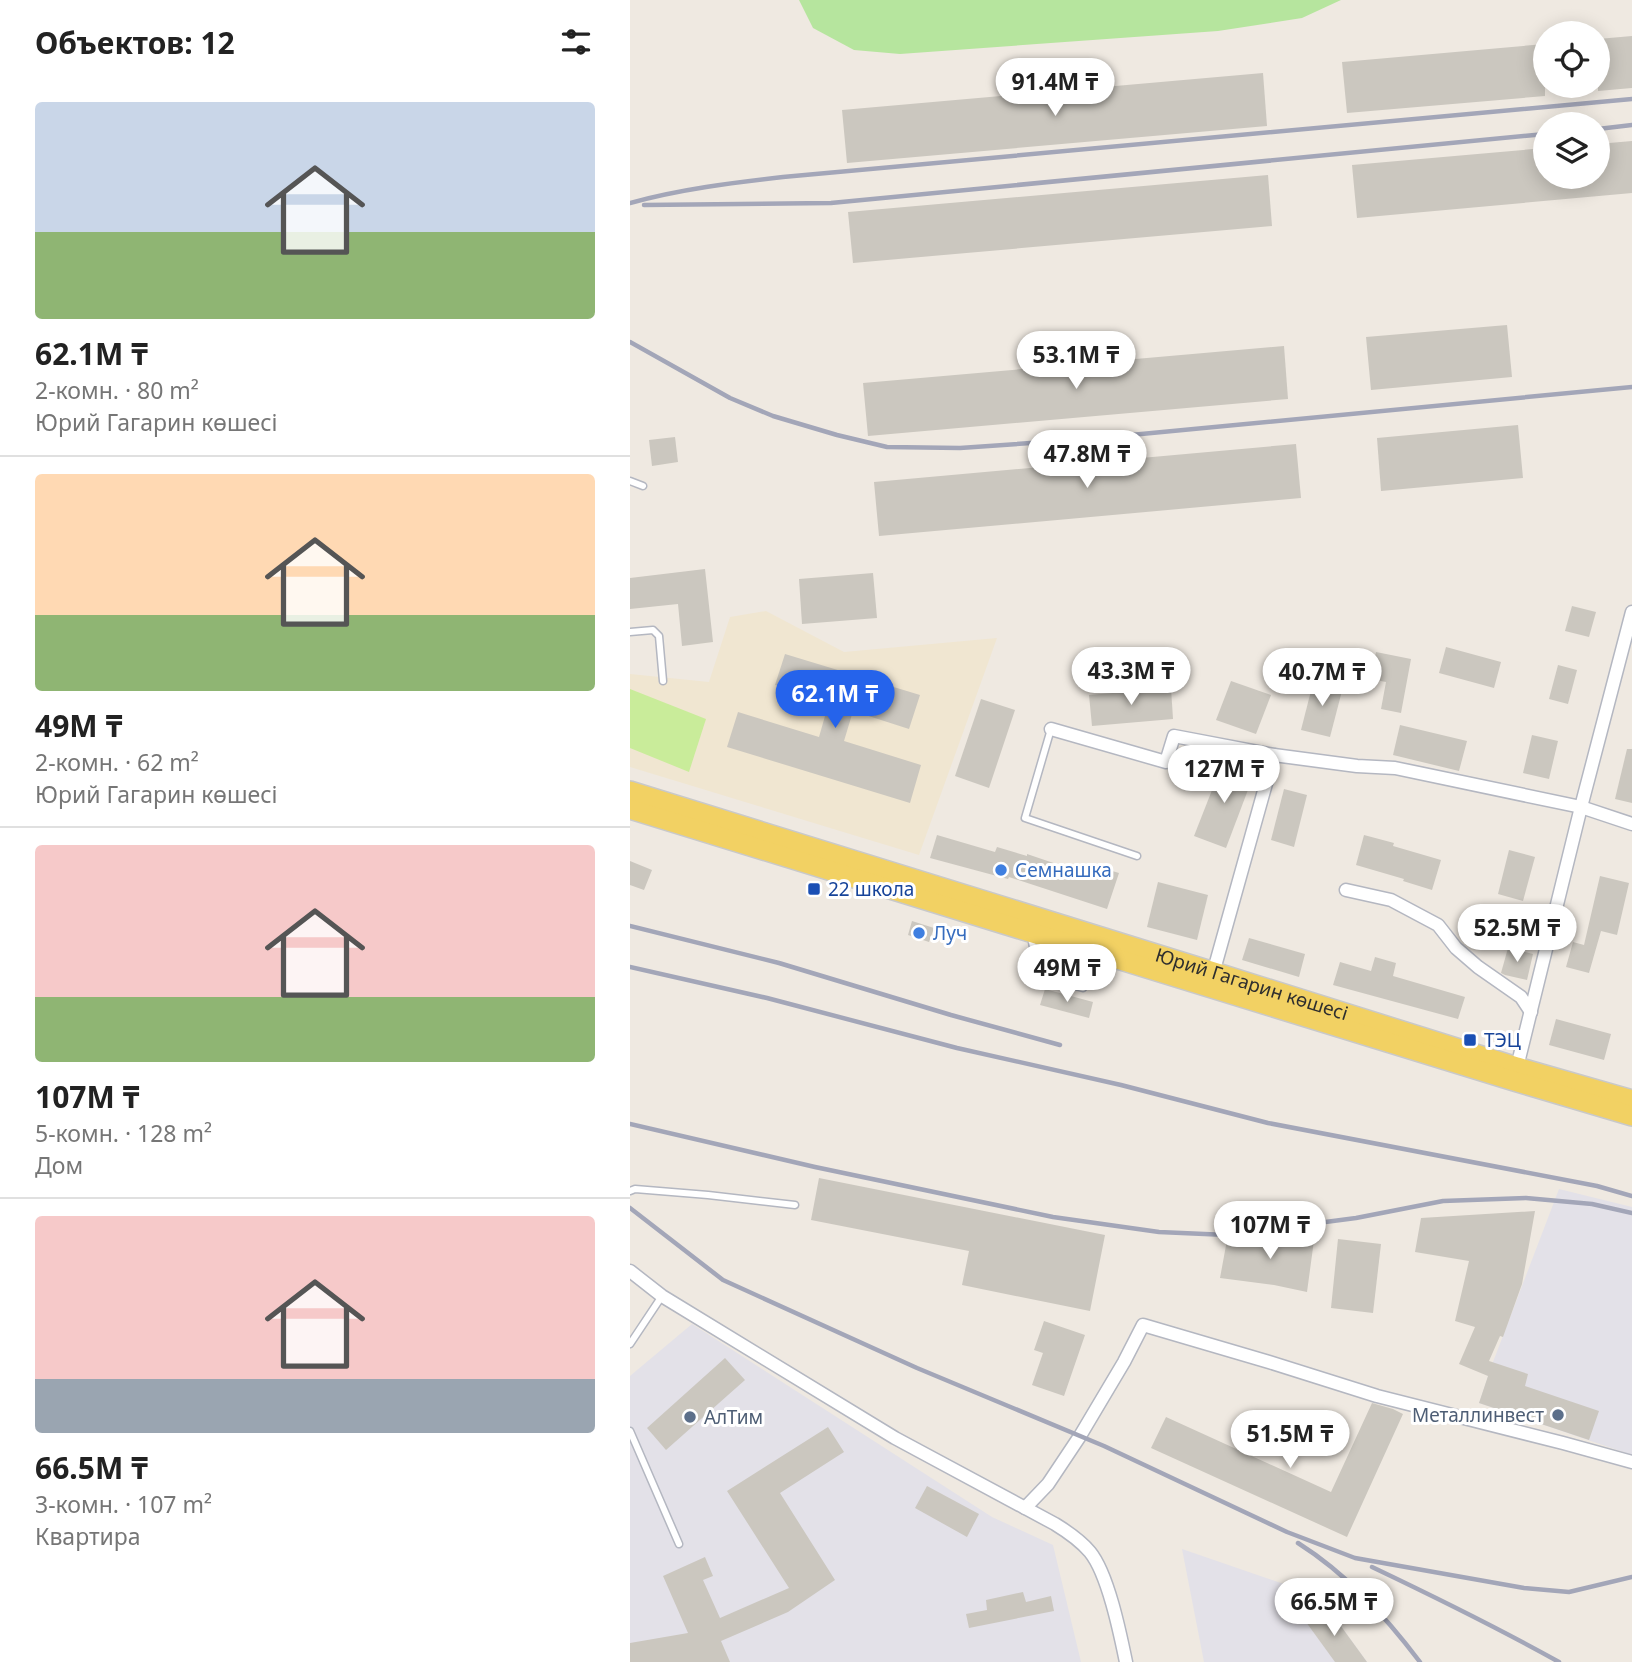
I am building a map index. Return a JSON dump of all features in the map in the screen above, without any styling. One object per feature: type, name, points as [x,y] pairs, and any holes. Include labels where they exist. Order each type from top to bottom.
[{"type":"main road","name":"Юрий Гагарин көшесі","points":[[630,792],[1212,979],[1514,1081],[1632,1116]]},
{"type":"main road","name":"Юрий Гагарин көшесі","points":[[630,809],[1108,956],[1212,979],[1632,1100]]},
{"type":"street","points":[[1517,1067],[1632,612]]},
{"type":"street","points":[[1051,729],[1166,762],[1174,736],[1274,755],[1395,768],[1581,807],[1632,824]]},
{"type":"street","points":[[1212,979],[1274,755]]},
{"type":"street","points":[[1346,890],[1391,900],[1438,925],[1456,948],[1521,997],[1531,1012]]},
{"type":"street","points":[[630,1271],[662,1296],[895,1438],[1075,1537],[1090,1551],[1101,1569],[1126,1662]]},
{"type":"street","points":[[1025,1508],[1048,1484],[1080,1436],[1143,1325],[1377,1396],[1632,1462]]},
{"type":"lane","points":[[630,481],[643,486]]},
{"type":"lane","points":[[630,632],[653,630],[659,636],[663,681]]},
{"type":"lane","points":[[1051,729],[1025,818],[1137,856]]},
{"type":"lane","points":[[1030,932],[1040,977],[1083,988],[1108,956]]},
{"type":"lane","points":[[630,1191],[635,1189],[708,1195],[795,1205]]},
{"type":"lane","points":[[630,1344],[662,1296]]},
{"type":"lane","points":[[630,1431],[679,1544]]},
{"type":"shaded area","points":[[766,611],[844,652],[997,638],[919,855],[630,767],[630,674],[709,682],[730,617]]},
{"type":"shaded area","name":"Металлинвест","points":[[1559,1189],[1632,1207],[1632,1455],[1479,1403]]},
{"type":"shaded area","name":"АлТим","points":[[692,1324],[992,1517],[1053,1545],[1081,1662],[630,1662],[630,1376]]},
{"type":"shaded area","points":[[1182,1549],[1319,1596],[1367,1662],[1204,1662]]},
{"type":"green space","points":[[799,0],[1341,0],[1302,18],[1218,31],[900,54],[854,50],[813,28]]},
{"type":"green space","points":[[630,689],[706,719],[689,772],[630,748]]},
{"type":"building","points":[[1632,36],[1632,88],[1610,90],[1610,38]]},
{"type":"building","points":[[1533,45],[1533,97],[1347,113],[1342,62]]},
{"type":"building","points":[[1263,73],[1267,126],[847,163],[842,110]]},
{"type":"building","points":[[1632,141],[1632,193],[1357,218],[1352,165],[1533,149],[1533,189],[1610,189],[1610,143]]},
{"type":"building","points":[[1268,175],[1272,226],[853,263],[848,212]]},
{"type":"building","points":[[1507,325],[1512,377],[1371,390],[1366,337]]},
{"type":"building","points":[[1284,346],[1288,399],[868,436],[863,383]]},
{"type":"building","points":[[1518,425],[1523,478],[1381,491],[1377,438]]},
{"type":"building","points":[[675,437],[678,462],[652,466],[649,440]]},
{"type":"building","points":[[1296,444],[1301,498],[879,536],[874,482]]},
{"type":"building","points":[[705,569],[713,642],[682,646],[678,604],[630,609],[630,578]]},
{"type":"building","points":[[873,573],[877,618],[802,624],[799,579]]},
{"type":"building","points":[[1572,606],[1596,612],[1589,637],[1565,631]]},
{"type":"building","points":[[1446,647],[1501,662],[1494,688],[1439,673]]},
{"type":"building","points":[[1376,652],[1411,659],[1401,713],[1381,709],[1386,682],[1370,679]]},
{"type":"building","points":[[785,654],[920,695],[909,729],[853,711],[844,741],[921,765],[910,803],[727,747],[738,712],[819,737],[829,702],[775,685]]},
{"type":"building","points":[[1558,665],[1577,670],[1568,704],[1549,699]]},
{"type":"building","points":[[1314,679],[1343,687],[1330,737],[1301,730]]},
{"type":"building","points":[[1231,681],[1271,695],[1256,734],[1216,720]]},
{"type":"building","points":[[1171,688],[1173,719],[1092,726],[1089,695]]},
{"type":"building","points":[[981,699],[1015,710],[989,788],[955,776]]},
{"type":"building","points":[[1400,725],[1467,741],[1459,771],[1393,755]]},
{"type":"building","points":[[1532,735],[1558,741],[1549,779],[1523,773]]},
{"type":"building","points":[[1627,749],[1632,749],[1632,803],[1615,799]]},
{"type":"building","points":[[1223,762],[1254,774],[1226,848],[1194,836]]},
{"type":"building","points":[[1284,789],[1307,795],[1294,847],[1271,840]]},
{"type":"building","points":[[937,835],[995,852],[997,847],[1027,854],[1089,875],[1092,865],[1119,873],[1107,909],[1009,877],[1008,879],[930,858]]},
{"type":"building","points":[[1364,835],[1441,860],[1432,890],[1356,865]]},
{"type":"building","points":[[1509,850],[1535,857],[1523,901],[1498,894]]},
{"type":"building","points":[[630,861],[652,870],[644,890],[630,885]]},
{"type":"building","points":[[1600,876],[1629,883],[1617,935],[1601,931],[1589,973],[1566,967],[1573,942],[1584,945]]},
{"type":"building","points":[[1158,882],[1208,895],[1197,940],[1147,927]]},
{"type":"building","points":[[912,921],[934,928],[929,942],[908,935]]},
{"type":"building","points":[[1249,938],[1305,954],[1299,977],[1242,960]]},
{"type":"building","points":[[1508,948],[1533,954],[1527,980],[1501,973]]},
{"type":"building","points":[[1375,957],[1396,963],[1393,976],[1465,997],[1458,1019],[1333,985],[1340,962],[1371,971]]},
{"type":"building","points":[[1045,989],[1093,1002],[1089,1018],[1040,1005]]},
{"type":"building","points":[[1556,1019],[1611,1034],[1604,1060],[1549,1045]]},
{"type":"building","points":[[819,1178],[1105,1235],[1090,1311],[962,1285],[969,1251],[811,1220]]},
{"type":"building","points":[[1535,1211],[1522,1284],[1503,1337],[1500,1336],[1489,1361],[1528,1374],[1525,1386],[1599,1411],[1589,1440],[1479,1403],[1488,1376],[1459,1364],[1475,1327],[1455,1321],[1469,1261],[1415,1252],[1421,1218]]},
{"type":"building","points":[[1315,1233],[1307,1292],[1220,1278],[1227,1240]]},
{"type":"building","points":[[1338,1239],[1381,1244],[1373,1313],[1331,1308]]},
{"type":"building","points":[[1044,1321],[1085,1335],[1064,1396],[1032,1385],[1043,1353],[1034,1350]]},
{"type":"building","points":[[725,1358],[745,1380],[666,1450],[647,1428]]},
{"type":"building","points":[[1372,1403],[1403,1414],[1347,1537],[1151,1448],[1166,1417],[1331,1492]]},
{"type":"building","points":[[828,1427],[844,1452],[780,1493],[835,1580],[788,1612],[721,1641],[730,1662],[630,1662],[630,1643],[688,1633],[663,1576],[705,1557],[713,1576],[703,1580],[720,1618],[789,1588],[727,1491]]},
{"type":"building","points":[[927,1486],[979,1514],[967,1537],[915,1508]]},
{"type":"building","points":[[1023,1592],[1026,1602],[1051,1596],[1054,1611],[969,1628],[966,1614],[987,1610],[986,1600]]},
{"type":"building","points":[[1327,1607],[1367,1662],[1335,1662],[1306,1622]]},
{"type":"railway","points":[[630,203],[687,190],[783,177],[1632,99]]},
{"type":"railway","points":[[1610,128],[1632,125]]},
{"type":"railway","points":[[644,205],[831,203],[1533,135]]},
{"type":"railway","points":[[630,342],[730,398],[773,416],[887,447],[960,448],[1089,439],[1632,387]]},
{"type":"railway","points":[[630,926],[779,963],[1060,1045]]},
{"type":"railway","points":[[630,967],[767,998],[957,1048],[1121,1085],[1268,1123],[1597,1186],[1632,1196]]},
{"type":"railway","points":[[630,1124],[815,1167],[1053,1217],[1159,1232],[1227,1235],[1356,1218],[1443,1201],[1526,1198],[1592,1204],[1632,1213]]},
{"type":"railway","points":[[630,1208],[723,1280],[917,1368],[1104,1446],[1287,1532],[1355,1558],[1524,1588],[1569,1592],[1632,1577]]},
{"type":"railway","points":[[1298,1543],[1349,1582],[1393,1628],[1420,1662]]},
{"type":"railway","points":[[1372,1567],[1559,1662]]},
{"type":"place","name":"Семнашка","points":[[1001,870]]},
{"type":"place","name":"22 школа","points":[[814,889]]},
{"type":"place","name":"Луч","points":[[919,933]]},
{"type":"place","name":"ТЭЦ","points":[[1470,1040]]},
{"type":"place","name":"Металлинвест","points":[[1558,1415]]},
{"type":"place","name":"АлТим","points":[[690,1417]]}]
